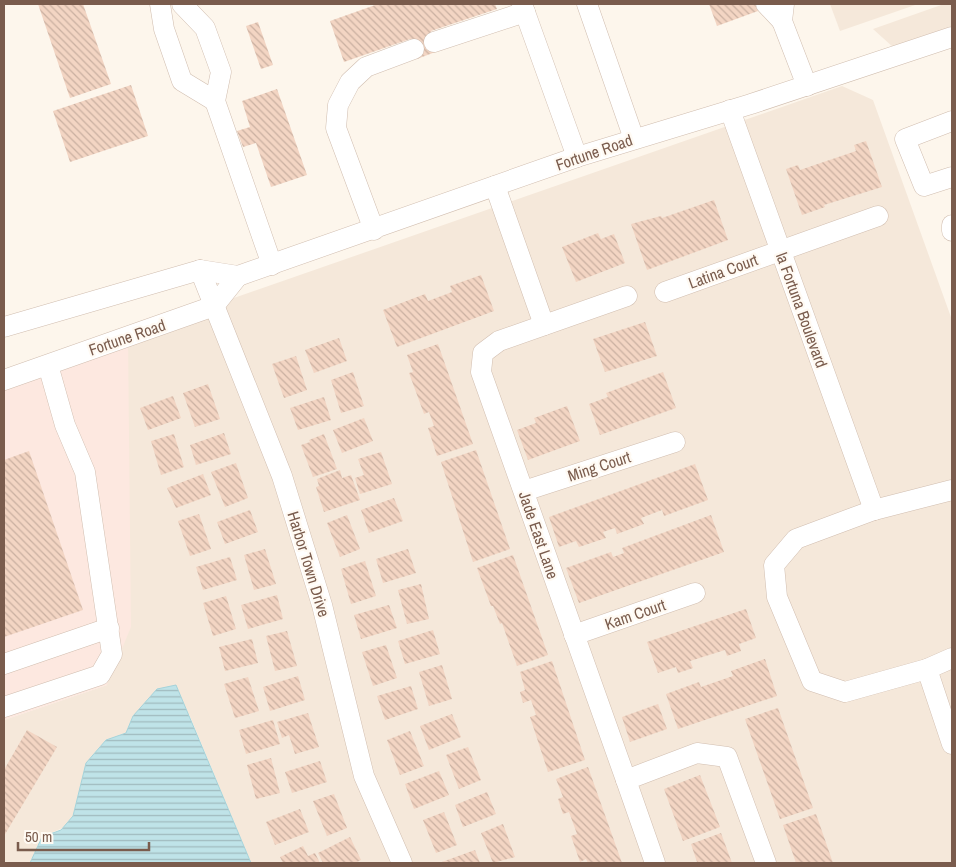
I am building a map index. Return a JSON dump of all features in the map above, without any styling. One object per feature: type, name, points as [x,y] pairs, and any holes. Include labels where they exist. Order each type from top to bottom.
[{"type":"street","points":[[160,4],[164,28],[182,81],[216,101]]},
{"type":"street","points":[[182,4],[205,28],[218,63],[221,72],[216,101],[272,265]]},
{"type":"street","points":[[587,4],[634,138]]},
{"type":"street","points":[[766,4],[783,12],[807,86]]},
{"type":"street","points":[[434,42],[523,8],[577,157]]},
{"type":"street","name":"Fortune Road","points":[[4,327],[200,270],[238,276],[374,230],[577,157],[807,86],[952,37]]},
{"type":"street","points":[[374,230],[336,128],[338,106],[350,82],[366,68],[414,49]]},
{"type":"street","name":"la Fortuna Boulevard","points":[[730,110],[874,510]]},
{"type":"street","points":[[952,121],[905,139],[924,186],[952,177]]},
{"type":"street","points":[[495,186],[544,325]]},
{"type":"street","name":"Latina Court","points":[[665,292],[878,216]]},
{"type":"street","points":[[952,225],[952,231]]},
{"type":"street","name":"Harbor Town Drive","points":[[200,270],[282,476],[322,605],[364,776],[402,863]]},
{"type":"street","points":[[214,306],[238,276]]},
{"type":"street","name":"Jade East Lane","points":[[627,296],[499,341],[483,353],[481,372],[656,863]]},
{"type":"street","name":"Fortune Road","points":[[4,380],[214,306]]},
{"type":"street","points":[[5,701],[100,674],[112,654],[85,472],[65,425],[48,364]]},
{"type":"street","name":"Ming Court","points":[[524,491],[675,442]]},
{"type":"street","points":[[952,490],[874,510],[796,540],[774,565],[777,597],[812,681],[845,692],[927,669],[952,658]]},
{"type":"street","name":"Kam Court","points":[[574,635],[695,593]]},
{"type":"street","points":[[4,664],[109,628]]},
{"type":"street","points":[[927,669],[952,744]]},
{"type":"street","points":[[626,780],[697,753],[727,757],[766,863]]},
{"type":"shaded area","points":[[830,4],[918,4],[840,31]]},
{"type":"shaded area","points":[[944,4],[952,4],[952,27],[893,47],[873,29]]},
{"type":"shaded area","points":[[842,86],[873,100],[952,320],[952,863],[251,863],[189,714],[133,716],[126,733],[106,740],[86,763],[73,816],[67,826],[42,837],[30,863],[4,863],[4,720],[107,685],[128,335]]},
{"type":"shaded area","points":[[128,335],[131,627],[107,685],[4,720],[4,379]]},
{"type":"water","points":[[176,685],[251,863],[30,863],[42,837],[61,830],[73,816],[86,763],[106,740],[126,733],[133,716],[157,689]]},
{"type":"building","points":[[38,4],[83,4],[111,84],[70,98]]},
{"type":"building","points":[[378,4],[495,4],[497,9],[431,31],[438,51],[417,59],[410,39],[344,62],[330,21]]},
{"type":"building","points":[[709,4],[755,4],[758,11],[717,26]]},
{"type":"building","points":[[258,22],[273,65],[261,69],[246,26]]},
{"type":"building","points":[[131,85],[148,136],[70,162],[53,111]]},
{"type":"building","points":[[277,89],[307,175],[271,187],[256,143],[243,147],[237,131],[250,127],[242,101]]},
{"type":"building","points":[[866,141],[882,187],[824,205],[825,207],[802,215],[786,169],[798,165],[800,170],[856,151],[854,145]]},
{"type":"building","points":[[714,200],[728,240],[647,270],[631,224],[661,216],[662,218]]},
{"type":"building","points":[[598,233],[601,239],[614,234],[625,263],[576,282],[562,247]]},
{"type":"building","points":[[481,275],[494,311],[397,347],[383,310],[425,294],[428,301],[452,292],[450,286]]},
{"type":"building","points":[[645,322],[657,356],[605,372],[593,339]]},
{"type":"building","points":[[339,338],[347,361],[314,373],[305,350]]},
{"type":"building","points":[[438,344],[473,444],[437,456],[428,428],[434,426],[429,412],[424,414],[409,373],[413,372],[407,355]]},
{"type":"building","points":[[296,356],[307,390],[284,398],[272,364]]},
{"type":"building","points":[[353,372],[364,406],[341,413],[331,380]]},
{"type":"building","points":[[663,372],[676,408],[600,435],[589,404],[608,397],[606,393]]},
{"type":"building","points":[[208,384],[220,419],[195,427],[183,393]]},
{"type":"building","points":[[173,396],[181,418],[148,430],[140,408]]},
{"type":"building","points":[[324,397],[331,420],[298,430],[290,408]]},
{"type":"building","points":[[567,406],[580,441],[528,460],[517,430],[536,423],[534,418]]},
{"type":"building","points":[[364,418],[373,441],[342,453],[333,430]]},
{"type":"building","points":[[224,433],[231,454],[196,465],[190,445]]},
{"type":"building","points":[[174,434],[184,467],[161,475],[151,441]]},
{"type":"building","points":[[324,434],[337,469],[313,477],[301,445]]},
{"type":"building","points":[[476,450],[510,549],[473,562],[441,462]]},
{"type":"building","points":[[29,451],[83,610],[4,637],[4,460]]},
{"type":"building","points":[[381,452],[392,484],[360,494],[355,478],[364,475],[358,459]]},
{"type":"building","points":[[236,463],[248,498],[225,507],[211,472]]},
{"type":"building","points":[[695,464],[708,500],[664,516],[662,510],[641,518],[644,524],[617,534],[615,528],[603,532],[606,538],[579,547],[576,541],[559,547],[549,517]]},
{"type":"building","points":[[340,470],[342,478],[351,475],[360,500],[324,512],[316,487],[319,486],[317,479]]},
{"type":"building","points":[[203,474],[211,495],[176,508],[167,488]]},
{"type":"building","points":[[394,498],[403,521],[369,533],[361,510]]},
{"type":"building","points":[[250,510],[258,532],[225,544],[217,522]]},
{"type":"building","points":[[199,514],[211,549],[190,556],[178,521]]},
{"type":"building","points":[[347,515],[360,549],[340,557],[327,523]]},
{"type":"building","points":[[711,515],[724,552],[579,603],[566,568],[611,552],[613,557],[624,553],[622,548]]},
{"type":"building","points":[[265,549],[276,584],[254,590],[244,555]]},
{"type":"building","points":[[408,549],[416,573],[383,583],[376,559]]},
{"type":"building","points":[[513,555],[548,655],[517,666],[502,623],[500,624],[493,606],[491,606],[477,568]]},
{"type":"building","points":[[230,557],[237,580],[203,590],[196,567]]},
{"type":"building","points":[[365,561],[376,596],[351,604],[341,569]]},
{"type":"building","points":[[421,584],[429,619],[407,624],[398,590]]},
{"type":"building","points":[[277,595],[283,619],[248,629],[241,605]]},
{"type":"building","points":[[226,596],[236,629],[213,636],[203,603]]},
{"type":"building","points":[[389,605],[397,628],[361,639],[354,615]]},
{"type":"building","points":[[746,609],[756,638],[739,644],[741,651],[727,656],[725,650],[690,661],[693,668],[678,673],[676,667],[658,673],[647,642]]},
{"type":"building","points":[[433,630],[440,654],[405,664],[398,641]]},
{"type":"building","points":[[287,631],[297,666],[275,671],[266,636]]},
{"type":"building","points":[[252,639],[258,663],[225,671],[219,647]]},
{"type":"building","points":[[386,645],[397,678],[373,686],[362,652]]},
{"type":"building","points":[[765,659],[777,696],[678,729],[666,694],[699,682],[701,687],[733,676],[731,671]]},
{"type":"building","points":[[552,661],[585,760],[548,772],[530,717],[536,715],[531,700],[523,703],[520,692],[525,690],[520,672]]},
{"type":"building","points":[[442,665],[452,699],[429,706],[419,672]]},
{"type":"building","points":[[298,676],[305,700],[270,711],[263,687]]},
{"type":"building","points":[[248,677],[259,711],[235,718],[224,684]]},
{"type":"building","points":[[411,686],[418,709],[385,720],[377,696]]},
{"type":"building","points":[[658,704],[667,729],[630,742],[622,717]]},
{"type":"building","points":[[778,708],[813,808],[780,819],[745,719]]},
{"type":"building","points":[[308,713],[319,747],[295,754],[289,735],[282,738],[277,722]]},
{"type":"building","points":[[452,714],[461,737],[429,750],[420,726]]},
{"type":"building","points":[[273,720],[280,744],[246,754],[239,730]]},
{"type":"building","points":[[27,730],[57,747],[4,836],[4,770]]},
{"type":"building","points":[[410,731],[424,766],[400,775],[387,740]]},
{"type":"building","points":[[468,747],[481,780],[459,789],[446,755]]},
{"type":"building","points":[[271,758],[280,793],[256,799],[247,765]]},
{"type":"building","points":[[320,761],[327,782],[292,793],[285,772]]},
{"type":"building","points":[[588,767],[622,863],[588,863],[586,859],[580,862],[571,836],[577,834],[569,812],[563,814],[558,799],[563,797],[556,779]]},
{"type":"building","points":[[439,771],[449,795],[414,809],[405,784]]},
{"type":"building","points":[[700,775],[720,827],[683,841],[664,789]]},
{"type":"building","points":[[487,792],[496,814],[463,827],[455,805]]},
{"type":"building","points":[[334,794],[347,828],[327,836],[313,801]]},
{"type":"building","points":[[300,809],[309,832],[275,845],[266,822]]},
{"type":"building","points":[[444,812],[457,845],[436,853],[423,820]]},
{"type":"building","points":[[816,814],[833,863],[796,863],[783,825]]},
{"type":"building","points":[[503,824],[515,857],[493,863],[481,833]]},
{"type":"building","points":[[721,833],[732,863],[693,863],[697,862],[691,844]]},
{"type":"building","points":[[350,837],[361,860],[355,863],[323,863],[318,853]]},
{"type":"building","points":[[303,846],[308,856],[315,853],[320,863],[283,863],[280,857]]},
{"type":"building","points":[[475,850],[480,863],[439,863]]}]
